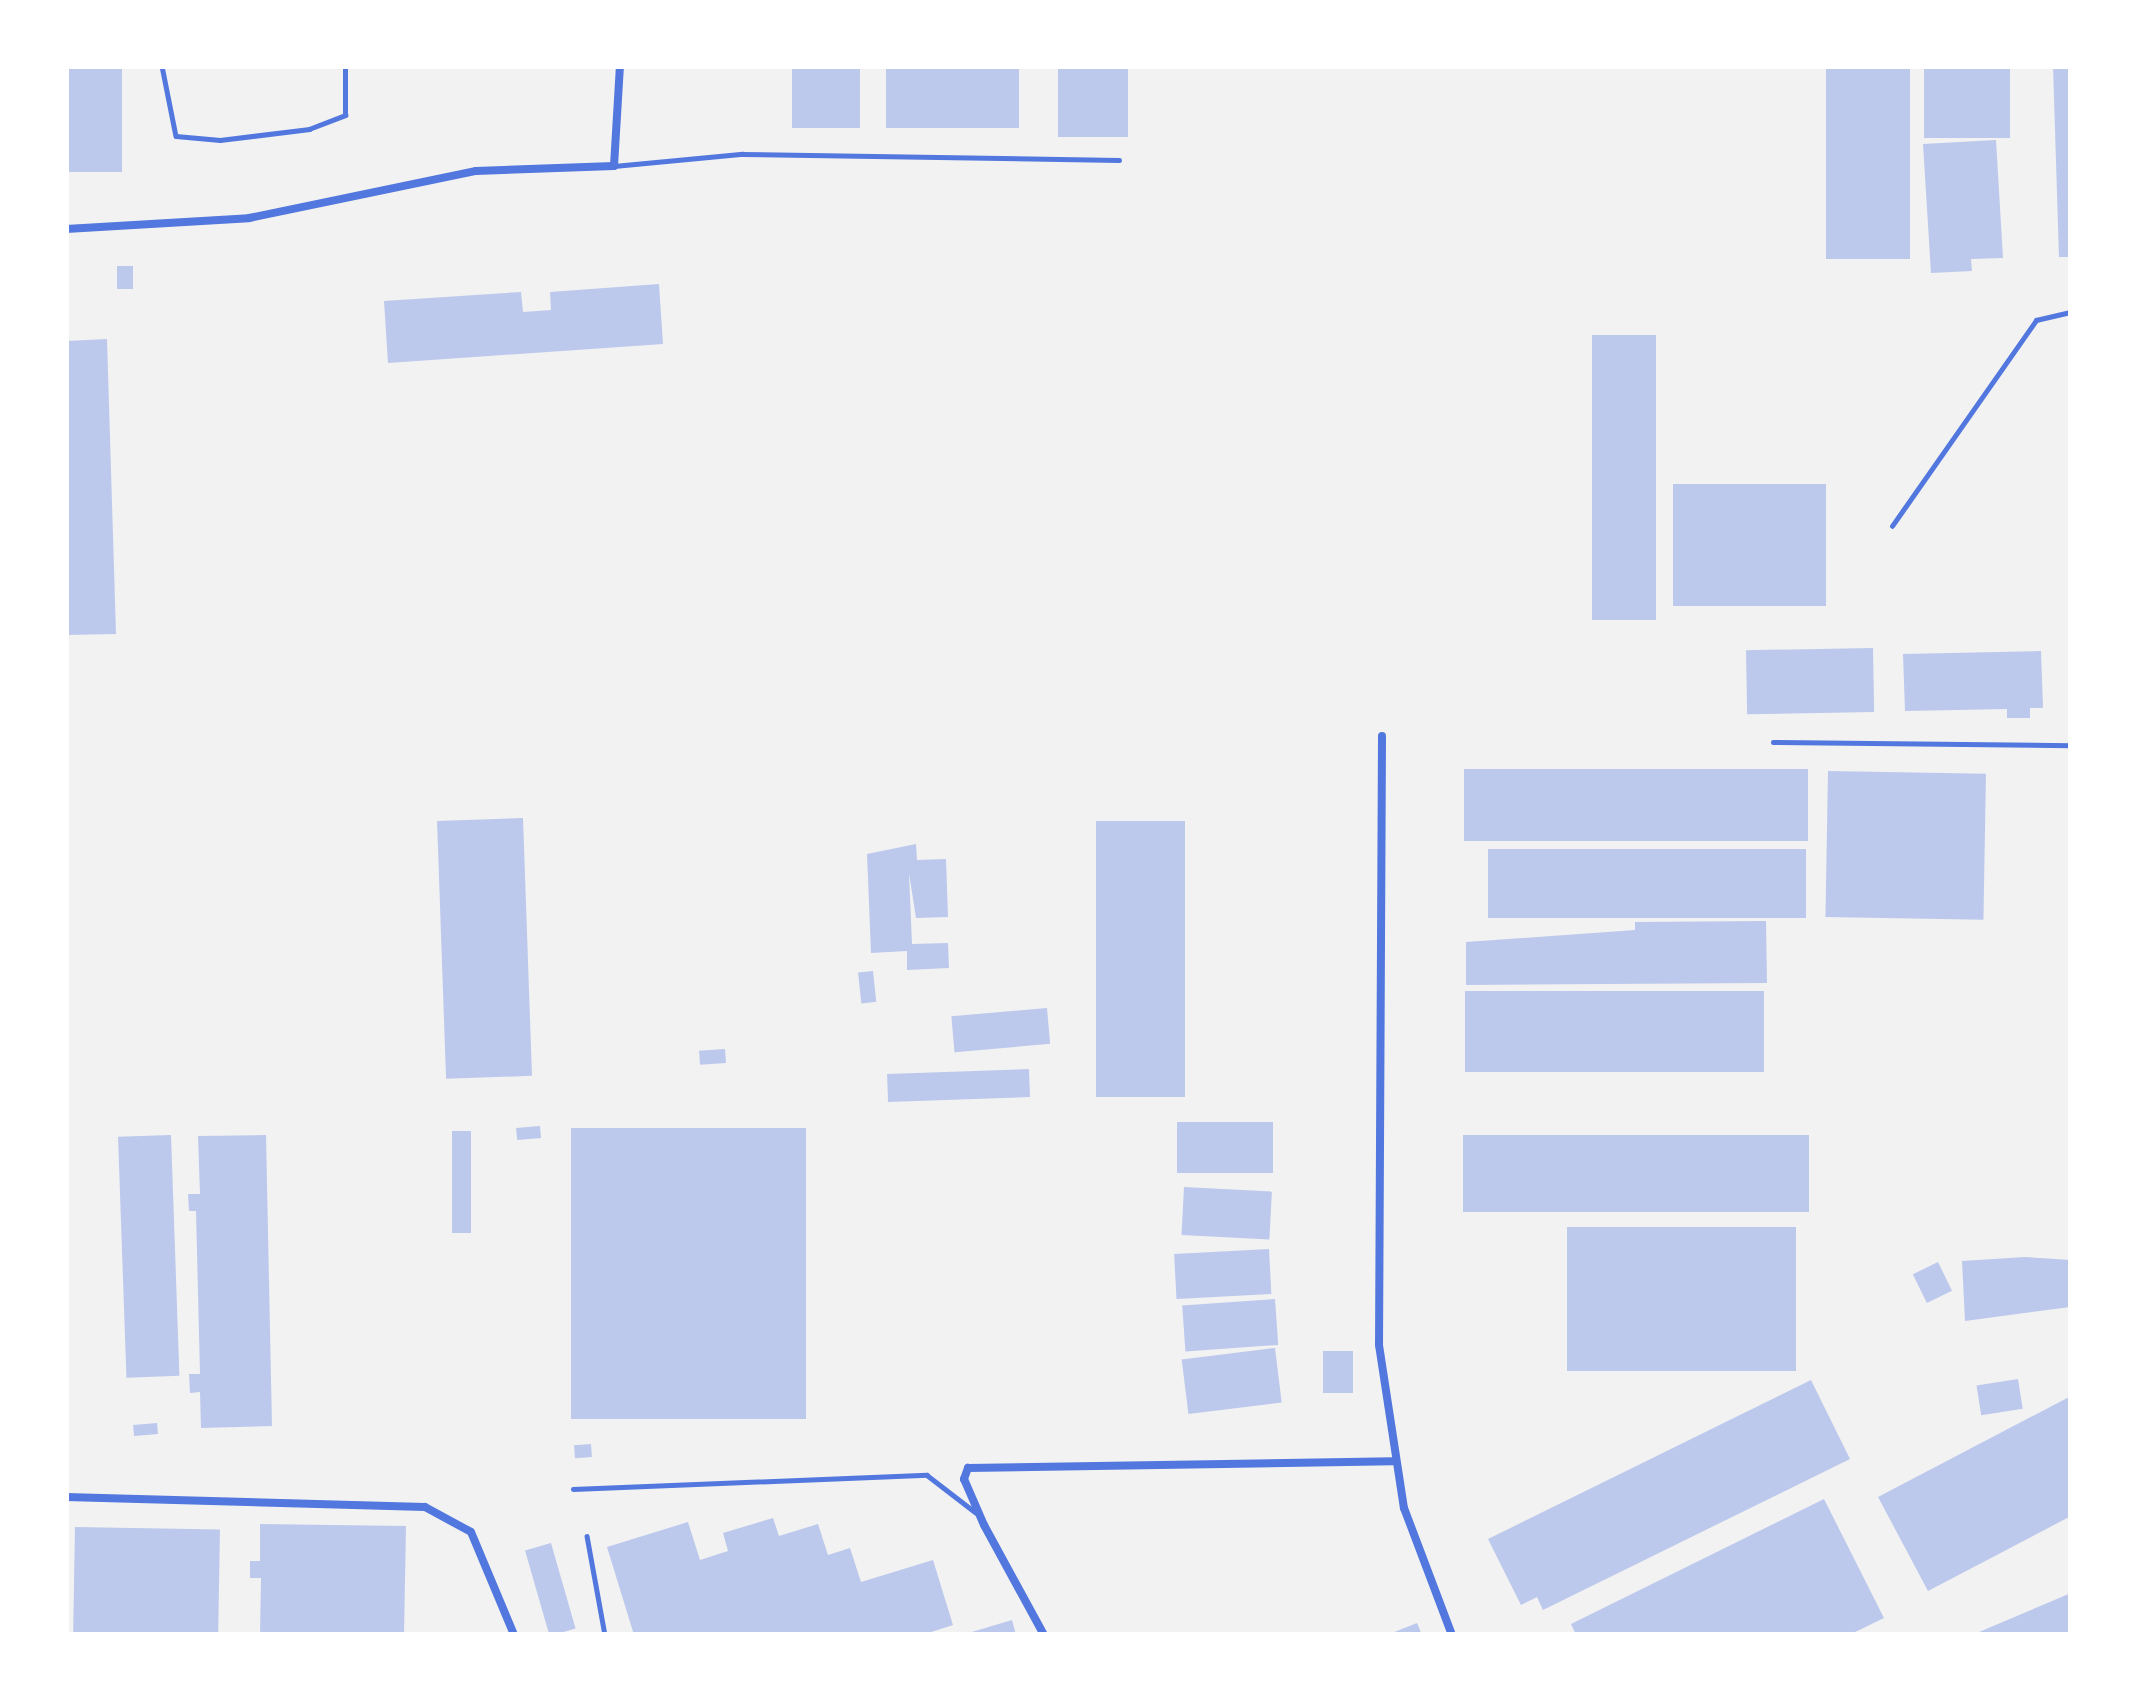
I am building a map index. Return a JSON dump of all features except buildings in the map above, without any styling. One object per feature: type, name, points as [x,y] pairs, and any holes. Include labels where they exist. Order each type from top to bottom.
[{"type":"street","points":[[66,230],[250,218],[476,171],[614,166],[620,66]]},
{"type":"street","points":[[1382,736],[1375,1285],[1393,1461],[1452,1635]]},
{"type":"street","points":[[1044,1635],[980,1516],[964,1479],[968,1468],[1393,1461]]},
{"type":"street","points":[[66,1497],[425,1508],[471,1532],[514,1635]]},
{"type":"lane","points":[[162,66],[176,136],[220,140],[309,129],[345,115],[345,66]]},
{"type":"lane","points":[[614,166],[786,154],[1119,160]]},
{"type":"lane","points":[[1892,526],[2036,320],[2071,312]]},
{"type":"lane","points":[[1773,742],[2071,745]]},
{"type":"lane","points":[[573,1489],[927,1474],[980,1516]]},
{"type":"lane","points":[[586,1536],[605,1635]]}]
